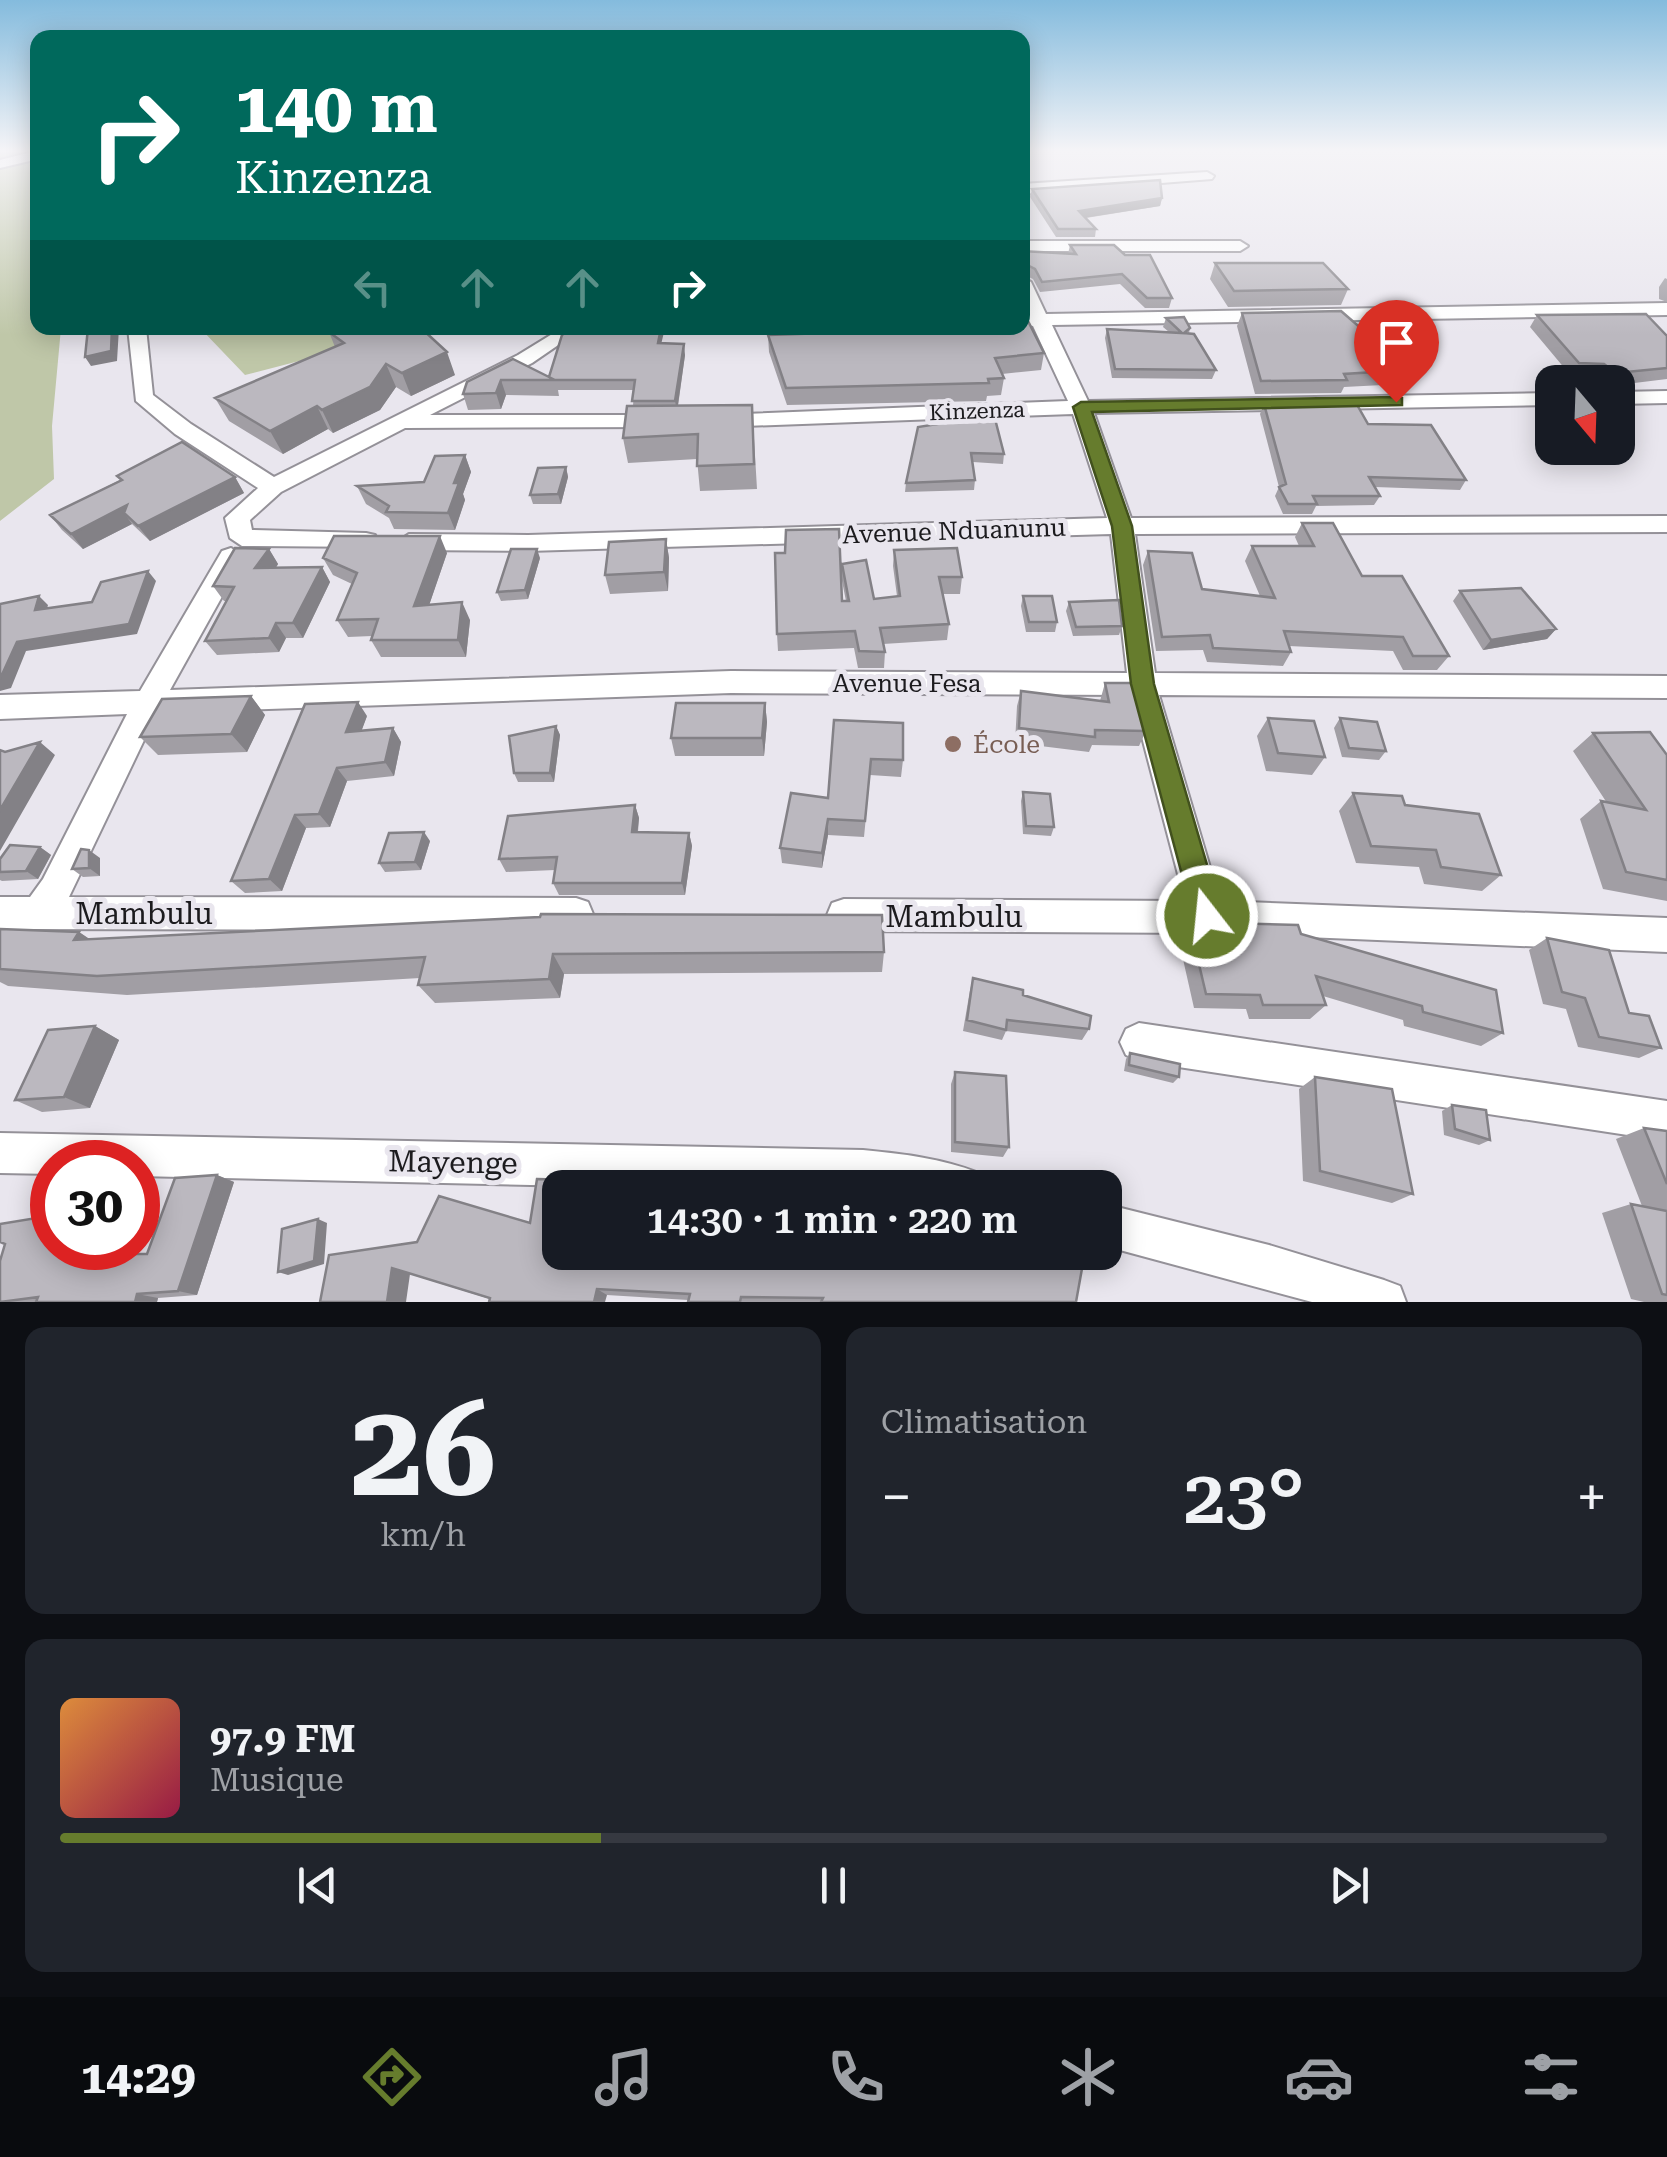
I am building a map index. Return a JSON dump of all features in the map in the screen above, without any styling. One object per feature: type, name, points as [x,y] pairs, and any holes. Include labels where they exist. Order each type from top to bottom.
[{"type":"street","points":[[1030,246],[1240,246]]},
{"type":"street","points":[[1207,916],[1143,684],[1122,526],[1081,407],[1032,320],[1471,316],[1667,309]]},
{"type":"street","points":[[138,335],[143,397],[183,429],[273,487]]},
{"type":"street","points":[[39,912],[55,890],[147,704],[242,538],[237,518],[273,487],[525,359],[563,335]]},
{"type":"street","points":[[1635,398],[1667,397]]},
{"type":"street","name":"Kinzenza","points":[[402,422],[695,421],[1081,407],[1535,399]]},
{"type":"street","name":"Avenue Nduanunu","points":[[242,538],[528,544],[1122,526],[1667,524]]},
{"type":"street","name":"Avenue Fesa","points":[[0,707],[731,682],[1667,686]]},
{"type":"street","name":"Mambulu","points":[[0,913],[613,914]]},
{"type":"street","name":"Mambulu","points":[[811,915],[1207,916],[1667,934]]},
{"type":"street","points":[[1139,1042],[1667,1121]]},
{"type":"street","name":"Mayenge","points":[[0,1153],[815,1170]]},
{"type":"street","points":[[1122,1230],[1384,1302]]},
{"type":"green space","points":[[0,213],[30,213],[30,335],[60,335],[52,426],[54,479],[0,521]]},
{"type":"green space","points":[[207,335],[382,335],[380,340],[245,375]]},
{"type":"building","points":[[1047,213],[1081,213],[1096,229],[1058,229]]},
{"type":"building","points":[[1070,245],[1114,245],[1125,255],[1150,255],[1172,298],[1147,298],[1122,274],[1042,282],[1030,266],[1030,251],[1076,254]]},
{"type":"building","points":[[1215,263],[1323,263],[1348,289],[1234,291]]},
{"type":"building","points":[[1341,311],[1409,370],[1344,374],[1347,380],[1261,381],[1242,313]]},
{"type":"building","points":[[1646,314],[1667,336],[1667,368],[1635,371],[1635,365],[1579,363],[1537,315]]},
{"type":"building","points":[[1184,317],[1190,328],[1184,333],[1194,334],[1216,370],[1115,369],[1107,329],[1182,333],[1166,318]]},
{"type":"building","points":[[1030,325],[1044,353],[995,358],[1004,378],[988,379],[989,383],[786,388],[768,335],[1030,335]]},
{"type":"building","points":[[87,335],[112,335],[111,351],[85,357]]},
{"type":"building","points":[[333,335],[429,335],[447,352],[402,373],[386,364],[370,387],[322,410],[317,406],[270,431],[215,398],[344,343]]},
{"type":"building","points":[[562,335],[660,335],[658,343],[684,344],[675,401],[632,401],[635,380],[549,377]]},
{"type":"building","points":[[513,359],[555,380],[501,380],[496,393],[463,394],[467,382]]},
{"type":"building","points":[[1356,403],[1368,424],[1431,425],[1466,480],[1369,477],[1380,496],[1313,496],[1317,504],[1288,504],[1279,487],[1286,484],[1264,404]]},
{"type":"building","points":[[752,405],[754,464],[697,466],[698,434],[623,438],[627,406]]},
{"type":"building","points":[[993,411],[1004,454],[971,453],[975,480],[906,483],[918,427],[963,420],[962,413]]},
{"type":"building","points":[[182,442],[235,477],[138,526],[124,513],[127,505],[71,534],[50,515],[122,480],[117,476]]},
{"type":"building","points":[[465,455],[448,513],[386,512],[389,506],[357,486],[424,482],[435,456]]},
{"type":"building","points":[[566,467],[558,494],[530,495],[538,468]]},
{"type":"building","points":[[1302,523],[1333,523],[1362,576],[1402,576],[1449,656],[1413,656],[1403,637],[1284,631],[1291,652],[1213,648],[1210,635],[1162,637],[1148,551],[1192,553],[1202,589],[1275,598],[1252,546],[1314,546]]},
{"type":"building","points":[[839,529],[842,601],[849,601],[842,564],[866,560],[874,599],[900,596],[894,550],[957,548],[962,577],[939,577],[949,624],[880,628],[885,652],[859,651],[855,631],[777,634],[775,553],[785,553],[786,530]]},
{"type":"building","points":[[334,536],[440,536],[414,606],[462,602],[458,640],[371,640],[378,619],[337,620],[357,573],[323,558]]},
{"type":"building","points":[[666,539],[664,572],[605,575],[609,542]]},
{"type":"building","points":[[235,548],[269,549],[255,568],[322,567],[293,623],[276,623],[269,638],[205,641],[234,587],[213,586]]},
{"type":"building","points":[[511,549],[537,549],[525,590],[497,592]]},
{"type":"building","points":[[148,571],[129,624],[17,642],[0,679],[0,604],[39,596],[35,610],[92,602],[101,582]]},
{"type":"building","points":[[1521,588],[1556,629],[1491,640],[1460,591]]},
{"type":"building","points":[[1023,596],[1052,596],[1057,622],[1029,622]]},
{"type":"building","points":[[1119,600],[1122,626],[1076,627],[1069,602]]},
{"type":"building","points":[[1105,683],[1134,683],[1146,731],[1095,730],[1095,737],[1019,728],[1021,691],[1109,702]]},
{"type":"building","points":[[251,696],[231,734],[140,737],[162,699]]},
{"type":"building","points":[[358,702],[346,732],[393,728],[385,762],[337,768],[319,814],[295,815],[269,879],[231,881],[305,704]]},
{"type":"building","points":[[676,703],[765,703],[762,738],[671,738]]},
{"type":"building","points":[[1268,718],[1314,721],[1325,757],[1278,753]]},
{"type":"building","points":[[1340,718],[1377,722],[1386,751],[1349,748]]},
{"type":"building","points":[[834,720],[903,723],[903,760],[871,759],[865,821],[828,819],[822,853],[780,848],[791,793],[828,798]]},
{"type":"building","points":[[556,726],[550,773],[514,773],[509,736]]},
{"type":"building","points":[[1650,732],[1667,755],[1667,880],[1626,872],[1601,801],[1646,810],[1593,733]]},
{"type":"building","points":[[40,742],[0,810],[0,750]]},
{"type":"building","points":[[1023,792],[1050,794],[1054,827],[1026,826]]},
{"type":"building","points":[[1353,793],[1402,796],[1405,805],[1479,814],[1501,875],[1441,867],[1436,850],[1371,846]]},
{"type":"building","points":[[635,805],[632,832],[689,833],[682,883],[553,883],[557,857],[499,859],[508,816]]},
{"type":"building","points":[[424,832],[415,862],[379,863],[389,833]]},
{"type":"building","points":[[10,845],[40,847],[26,871],[0,872],[0,859]]},
{"type":"building","points":[[81,849],[89,850],[89,868],[72,869]]},
{"type":"building","points":[[541,914],[882,915],[884,952],[553,954],[549,979],[418,985],[425,957],[97,976],[0,969],[0,929],[79,932],[74,940]]},
{"type":"building","points":[[1189,922],[1298,925],[1301,934],[1496,990],[1503,1033],[1423,1012],[1422,1006],[1316,976],[1326,1005],[1263,1005],[1260,995],[1206,994]]},
{"type":"building","points":[[1547,938],[1609,950],[1629,1013],[1649,1016],[1661,1048],[1599,1037],[1585,998],[1562,992]]},
{"type":"building","points":[[973,978],[1023,990],[1023,995],[1091,1016],[1089,1029],[1007,1020],[1006,1030],[967,1020]]},
{"type":"building","points":[[95,1026],[64,1097],[15,1100],[48,1030]]},
{"type":"building","points":[[1130,1053],[1180,1064],[1179,1077],[1129,1065]]},
{"type":"building","points":[[955,1072],[1006,1076],[1009,1147],[955,1142]]},
{"type":"building","points":[[1315,1077],[1392,1089],[1413,1194],[1320,1171]]},
{"type":"building","points":[[1452,1105],[1486,1110],[1490,1140],[1455,1129]]},
{"type":"building","points":[[1644,1128],[1667,1131],[1667,1184]]},
{"type":"building","points":[[217,1175],[178,1291],[137,1294],[135,1302],[36,1302],[38,1297],[0,1302],[0,1261],[5,1244],[0,1242],[0,1224],[30,1219],[30,1270],[160,1270],[160,1219],[175,1178]]},
{"type":"building","points":[[537,1179],[542,1179],[542,1270],[1082,1270],[1076,1302],[821,1302],[823,1298],[741,1297],[740,1302],[688,1302],[690,1294],[597,1289],[594,1302],[489,1302],[490,1298],[392,1268],[387,1302],[320,1302],[329,1255],[417,1242],[439,1196],[530,1223]]},
{"type":"building","points":[[1631,1204],[1667,1211],[1667,1295],[1662,1294]]},
{"type":"building","points":[[318,1219],[314,1261],[278,1272],[282,1229]]},
{"type":"place","name":"École","points":[[953,744]]},
{"type":"route","points":[[1207,916],[1142,684],[1122,526],[1081,407],[1396,402]]}]
